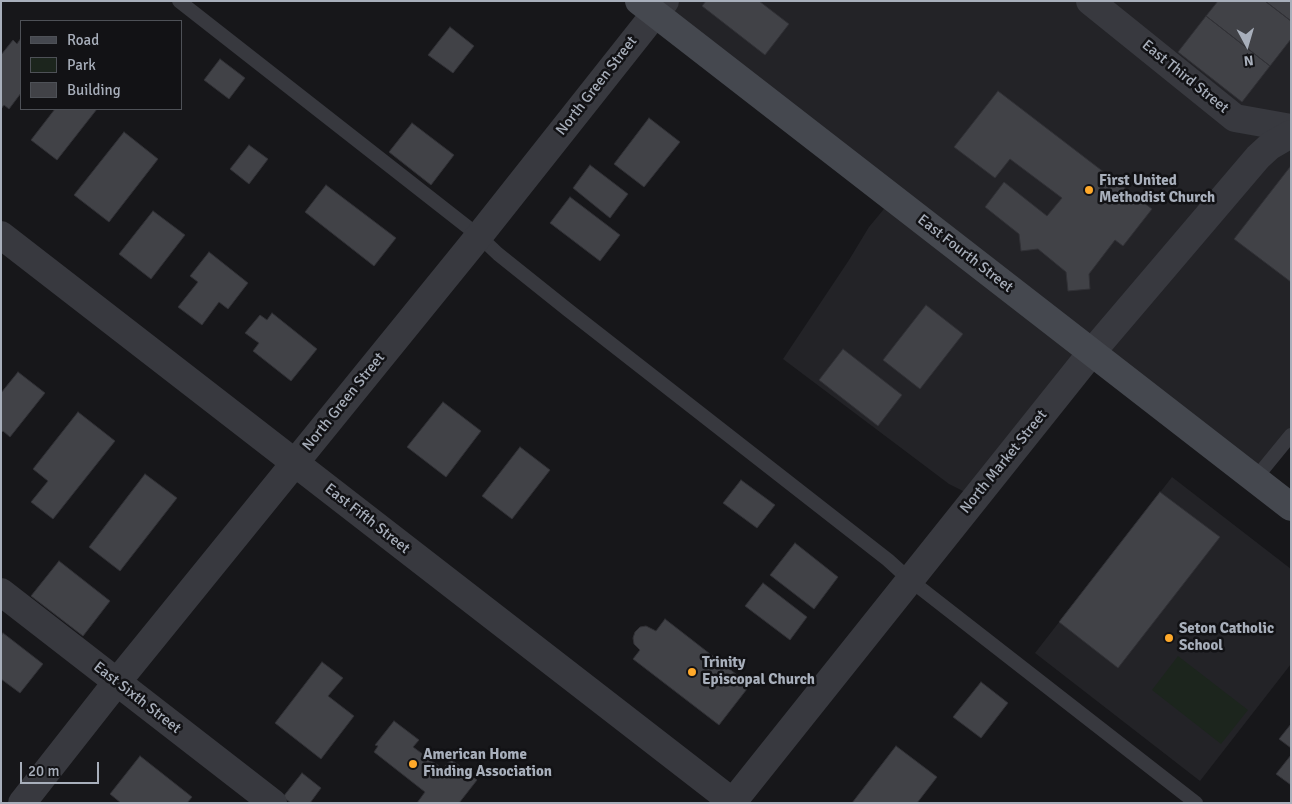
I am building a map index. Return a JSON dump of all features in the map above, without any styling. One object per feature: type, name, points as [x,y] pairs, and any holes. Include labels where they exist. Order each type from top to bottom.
[{"type":"main road","name":"East Fourth Street","points":[[653,5],[1291,507]]},
{"type":"street","name":"East Third Street","points":[[1090,1],[1235,118],[1291,128]]},
{"type":"street","name":"North Green Street","points":[[22,803],[117,682],[479,236],[653,5]]},
{"type":"street","name":"North Market Street","points":[[733,802],[1092,352],[1258,157],[1270,146],[1291,134]]},
{"type":"street","name":"East Fifth Street","points":[[1,235],[733,802]]},
{"type":"street","name":"East Sixth Street","points":[[1,592],[273,803]]},
{"type":"lane","points":[[178,1],[479,236],[521,273],[888,560],[910,580],[1196,803]]},
{"type":"lane","points":[[1256,479],[1291,435]]},
{"type":"shaded area","points":[[639,1],[1291,1],[1291,435],[1255,479],[1092,352],[975,497],[949,484],[783,359],[869,227],[893,198]]},
{"type":"shaded area","name":"Seton Catholic School","points":[[1172,477],[1291,569],[1291,664],[1200,781],[1035,653]]},
{"type":"green space","points":[[1178,656],[1248,710],[1221,744],[1152,690]]},
{"type":"building","points":[[706,1],[759,1],[789,24],[765,55],[702,6]]},
{"type":"building","points":[[1218,1],[1265,1],[1291,21],[1291,39],[1270,66],[1206,16]]},
{"type":"building","points":[[1265,1],[1291,1],[1291,21]]},
{"type":"building","points":[[1206,16],[1270,66],[1242,102],[1178,52]]},
{"type":"building","points":[[450,27],[474,46],[453,73],[428,55]]},
{"type":"building","points":[[13,40],[17,44],[20,40],[20,94],[9,109],[4,105],[1,109],[1,55]]},
{"type":"building","points":[[220,59],[245,78],[229,99],[204,80]]},
{"type":"building","name":"First United Methodist Church","points":[[998,91],[1152,209],[1123,246],[1115,240],[1089,274],[1090,289],[1068,291],[1066,272],[1038,249],[1021,251],[1019,234],[985,207],[1004,182],[1047,216],[1062,198],[1010,159],[995,178],[954,147]]},
{"type":"building","points":[[54,110],[96,110],[57,160],[31,140]]},
{"type":"building","points":[[649,118],[680,142],[644,187],[614,164]]},
{"type":"building","points":[[412,123],[454,155],[431,185],[389,152]]},
{"type":"building","points":[[124,132],[158,159],[109,222],[74,195]]},
{"type":"building","points":[[249,145],[268,159],[249,184],[230,169]]},
{"type":"building","points":[[590,165],[628,194],[610,218],[573,188]]},
{"type":"building","points":[[1291,168],[1291,282],[1234,239]]},
{"type":"building","points":[[326,185],[396,238],[374,266],[305,212]]},
{"type":"building","points":[[570,197],[620,235],[600,261],[550,223]]},
{"type":"building","points":[[153,211],[185,235],[151,279],[119,254]]},
{"type":"building","points":[[209,252],[248,283],[228,309],[219,302],[202,325],[178,307],[198,282],[190,276]]},
{"type":"building","points":[[926,305],[963,334],[920,389],[883,360]]},
{"type":"building","points":[[272,313],[317,349],[291,381],[253,351],[259,343],[245,333],[260,315],[267,320]]},
{"type":"building","points":[[843,349],[902,395],[878,426],[819,380]]},
{"type":"building","points":[[18,372],[45,393],[10,437],[3,431],[1,433],[1,393]]},
{"type":"building","points":[[443,402],[481,431],[446,477],[407,447]]},
{"type":"building","points":[[78,412],[115,441],[53,519],[31,502],[48,481],[33,469]]},
{"type":"building","points":[[520,447],[550,470],[512,519],[482,496]]},
{"type":"building","points":[[145,474],[177,498],[120,571],[89,547]]},
{"type":"building","points":[[741,480],[775,505],[757,528],[723,503]]},
{"type":"building","points":[[1160,492],[1220,537],[1118,668],[1059,622]]},
{"type":"building","points":[[795,543],[838,577],[814,609],[770,575]]},
{"type":"building","points":[[59,561],[110,601],[83,636],[31,596]]},
{"type":"building","points":[[763,583],[807,617],[790,640],[745,606]]},
{"type":"building","name":"Trinity Episcopal Church","points":[[665,619],[750,685],[719,725],[633,659],[640,650],[634,644],[635,632],[640,627],[646,626],[656,631]]},
{"type":"building","points":[[3,633],[43,664],[20,693],[1,679],[1,636]]},
{"type":"building","points":[[322,662],[343,678],[328,696],[354,716],[321,759],[275,723]]},
{"type":"building","points":[[981,682],[1008,703],[981,738],[953,717]]},
{"type":"building","name":"American Home Finding Association","points":[[394,721],[419,740],[413,747],[443,769],[451,759],[477,780],[459,803],[417,803],[425,792],[374,752],[378,746],[375,745]]},
{"type":"building","points":[[1291,724],[1291,748],[1279,739]]},
{"type":"building","points":[[896,746],[937,777],[917,803],[852,803]]},
{"type":"building","points":[[1291,755],[1291,785],[1276,774]]},
{"type":"building","points":[[140,756],[192,797],[187,803],[121,803],[110,794]]},
{"type":"building","points":[[302,773],[321,788],[310,803],[291,803],[283,797]]},
{"type":"place","name":"First United Methodist Church","points":[[1089,190]]},
{"type":"place","name":"Seton Catholic School","points":[[1169,638]]},
{"type":"place","name":"Trinity Episcopal Church","points":[[692,672]]},
{"type":"place","name":"American Home Finding Association","points":[[413,764]]}]
